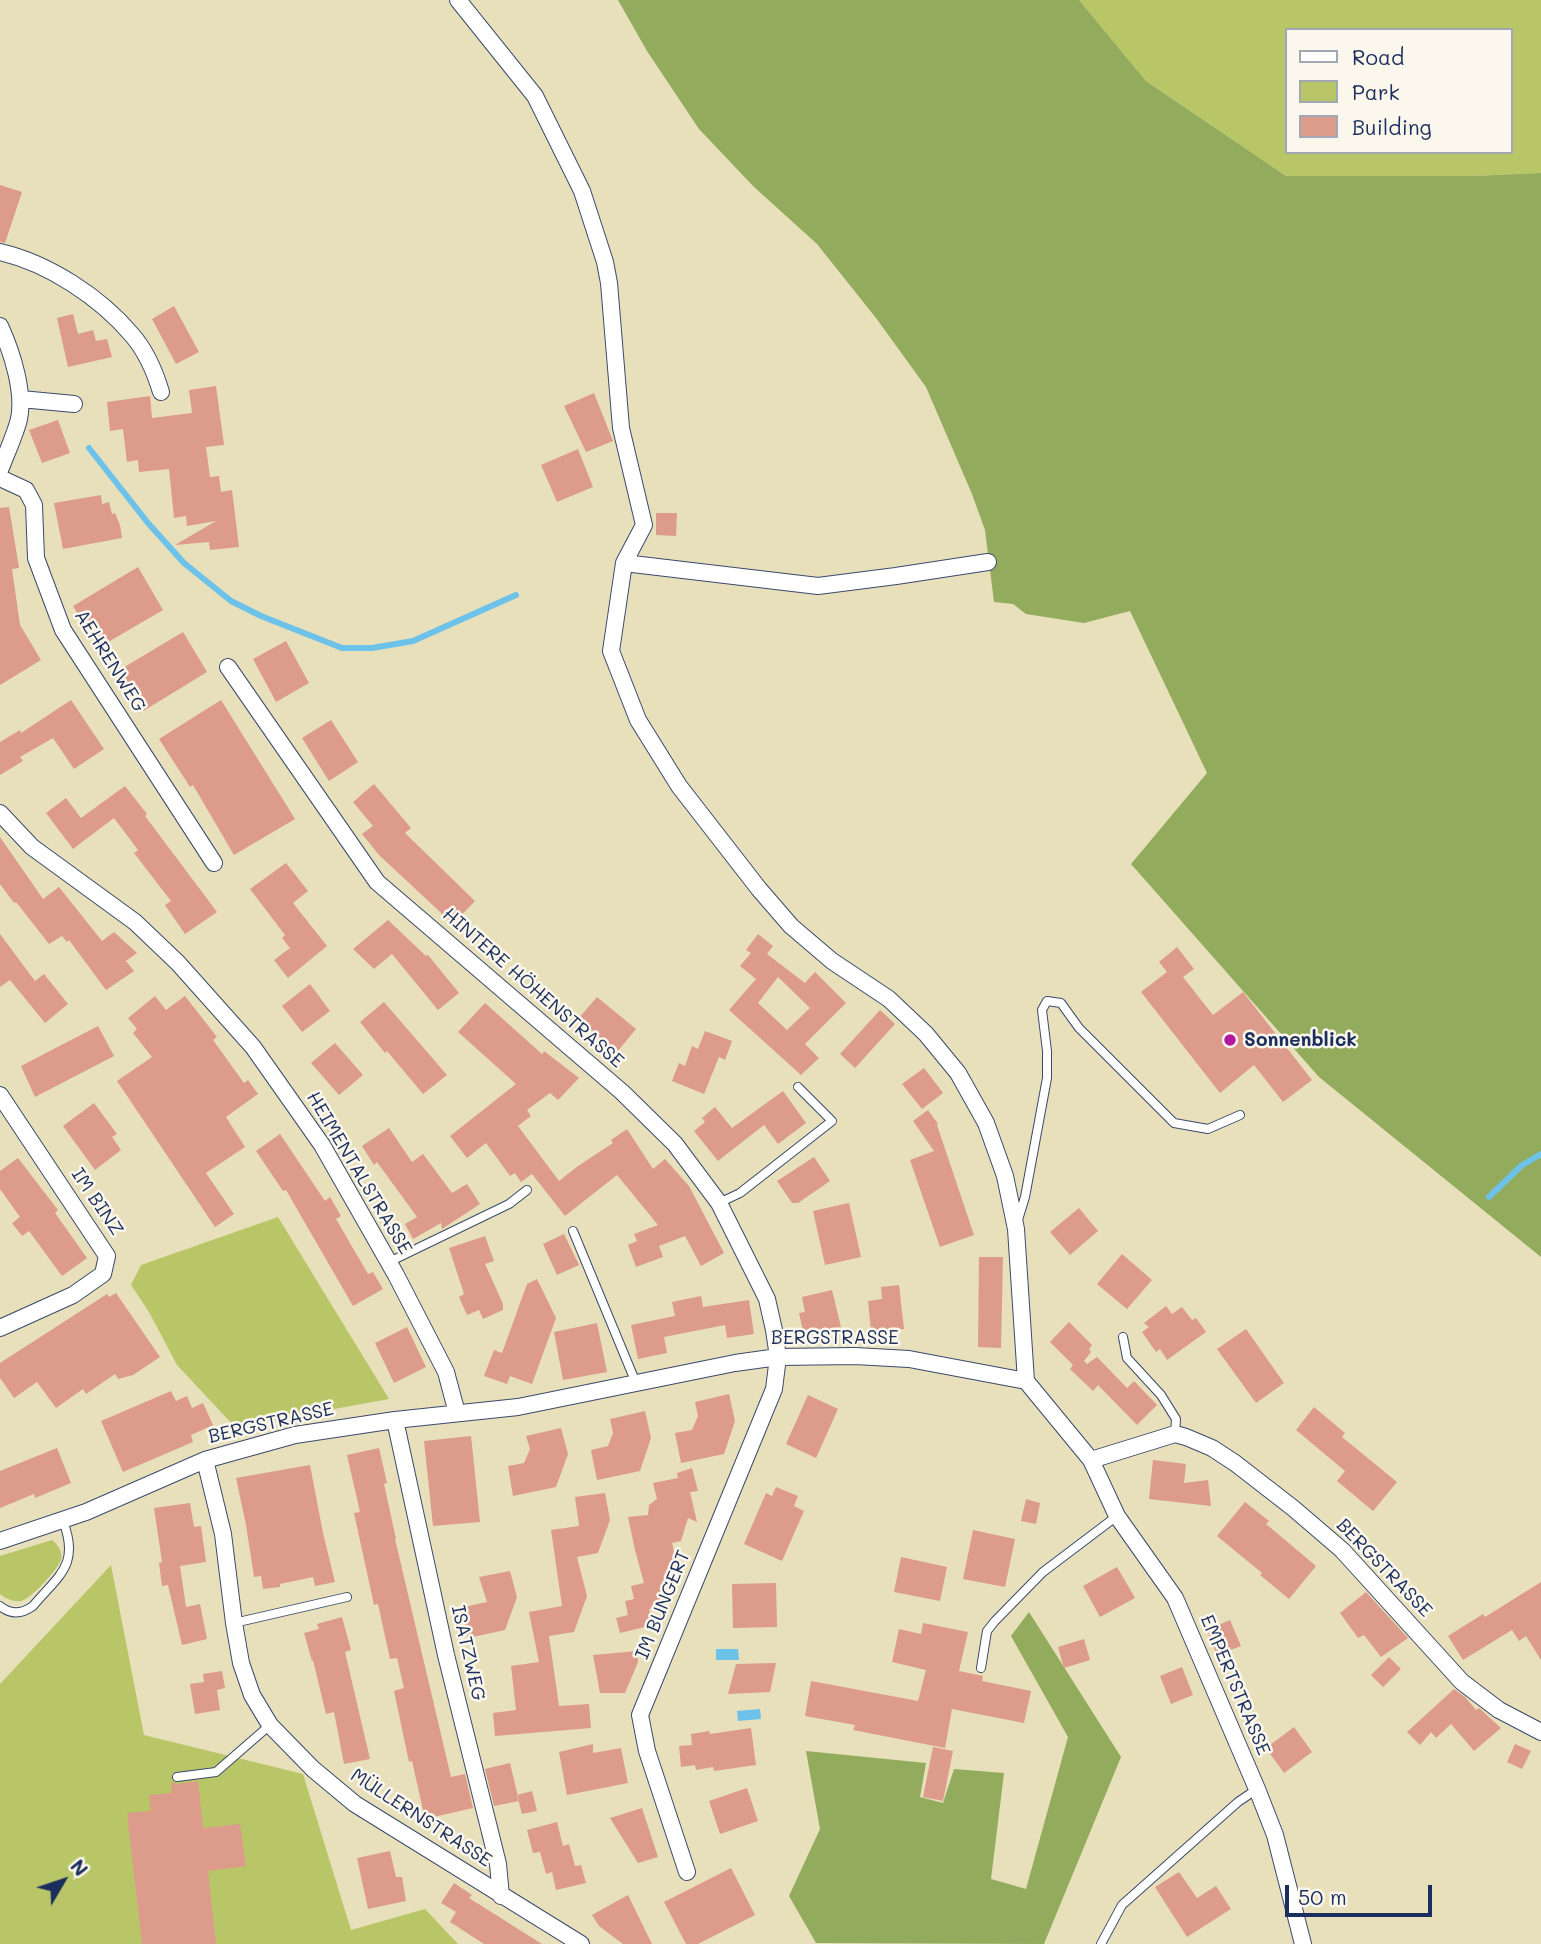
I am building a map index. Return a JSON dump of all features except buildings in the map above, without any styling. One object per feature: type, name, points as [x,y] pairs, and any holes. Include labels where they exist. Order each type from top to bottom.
[{"type":"street","points":[[458,0],[535,96],[582,191],[605,262],[621,428],[644,525],[624,563],[611,651],[638,720],[679,786],[791,926],[832,961],[889,999],[926,1034],[958,1073],[986,1123],[1005,1176],[1016,1229],[1026,1381],[1091,1460],[1175,1434]]},
{"type":"street","points":[[0,251],[49,270],[100,303],[133,336],[156,374],[161,393]]},
{"type":"street","points":[[0,326],[7,341],[21,399],[18,422],[0,470]]},
{"type":"street","points":[[21,399],[74,404]]},
{"type":"street","name":"AEHRENWEG","points":[[0,478],[26,490],[34,505],[36,558],[63,630],[214,863]]},
{"type":"street","points":[[624,563],[818,586],[988,562]]},
{"type":"street","name":"HINTERE HÖHENSTRASSE","points":[[228,667],[377,882],[622,1092],[675,1144],[719,1203],[766,1299],[778,1357]]},
{"type":"street","name":"HEIMENTALSTRASSE","points":[[0,813],[33,847],[135,922],[178,963],[253,1047],[322,1144],[389,1262],[446,1372],[457,1413]]},
{"type":"street","name":"IM BINZ","points":[[0,1095],[107,1256],[103,1275],[73,1295],[0,1328]]},
{"type":"street","name":"BERGSTRASSE","points":[[0,1541],[63,1521],[205,1460],[295,1435],[395,1420],[518,1407],[735,1363],[778,1357],[856,1356],[909,1359],[1026,1381]]},
{"type":"street","name":"IM BUNGERT","points":[[687,1872],[647,1751],[640,1715],[774,1389],[778,1357]]},
{"type":"street","name":"ISATZWEG","points":[[395,1420],[446,1655],[498,1864],[501,1896]]},
{"type":"street","name":"BERGSTRASSE","points":[[1175,1434],[1212,1448],[1293,1508],[1342,1550],[1462,1682],[1499,1710],[1541,1732]]},
{"type":"street","name":"MÜLLERNSTRASSE","points":[[205,1460],[223,1534],[234,1623],[242,1662],[252,1695],[270,1725],[313,1769],[355,1804],[581,1944]]},
{"type":"street","name":"EMPERTSTRASSE","points":[[1091,1460],[1117,1516],[1175,1598],[1275,1835],[1303,1944]]},
{"type":"lane","points":[[1016,1229],[1026,1198],[1047,1077],[1042,1010],[1047,1001],[1061,1003],[1079,1028],[1174,1123],[1208,1129],[1240,1115]]},
{"type":"lane","points":[[719,1203],[740,1193],[831,1121],[798,1087]]},
{"type":"lane","points":[[389,1262],[509,1205],[527,1190]]},
{"type":"lane","points":[[573,1231],[636,1383]]},
{"type":"lane","points":[[1123,1337],[1127,1358],[1161,1395],[1176,1419],[1175,1434]]},
{"type":"lane","points":[[981,1668],[987,1631],[995,1621],[1043,1572],[1117,1516]]},
{"type":"lane","points":[[0,1606],[17,1613],[27,1611],[68,1564],[70,1555],[63,1521]]},
{"type":"lane","points":[[234,1623],[348,1597]]},
{"type":"lane","points":[[177,1777],[216,1772],[270,1725]]},
{"type":"lane","points":[[1101,1944],[1122,1905],[1238,1802],[1257,1789]]},
{"type":"green space","points":[[618,0],[1079,0],[1146,81],[1286,176],[1473,176],[1541,173],[1541,1257],[1319,1077],[1131,864],[1207,773],[1130,611],[1084,623],[1026,614],[1013,604],[994,602],[985,530],[926,387],[817,244],[753,186],[699,129],[647,51]]},
{"type":"green space","points":[[1079,0],[1541,0],[1541,173],[1473,176],[1286,176],[1146,81]]},
{"type":"green space","points":[[278,1217],[389,1399],[235,1427],[177,1365],[149,1312],[131,1285],[141,1265]]},
{"type":"green space","points":[[52,1540],[60,1549],[61,1560],[44,1583],[21,1601],[10,1600],[0,1594],[0,1556]]},
{"type":"green space","points":[[111,1565],[144,1735],[303,1774],[351,1930],[425,1909],[458,1944],[0,1944],[0,1684]]},
{"type":"green space","points":[[1029,1612],[1121,1757],[1044,1944],[816,1943],[789,1896],[820,1829],[806,1751],[926,1763],[920,1797],[943,1803],[954,1769],[1004,1773],[991,1879],[1026,1889],[1068,1737],[1011,1636]]},
{"type":"water","points":[[716,1649],[738,1649],[739,1660],[716,1660]]},
{"type":"water","points":[[760,1709],[761,1719],[738,1721],[737,1711]]},
{"type":"waterway","points":[[89,448],[148,523],[184,563],[231,601],[261,616],[342,648],[372,648],[413,641],[516,595]]},
{"type":"waterway","points":[[1489,1197],[1521,1166],[1541,1154]]},
{"type":"place","name":"Sonnenblick","points":[[1230,1040]]}]
